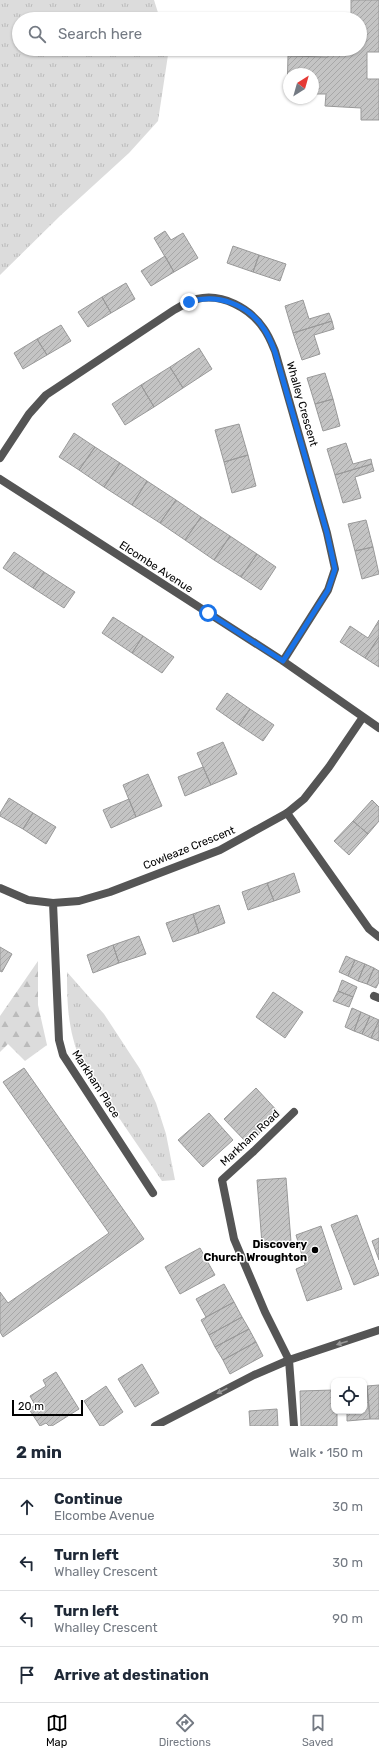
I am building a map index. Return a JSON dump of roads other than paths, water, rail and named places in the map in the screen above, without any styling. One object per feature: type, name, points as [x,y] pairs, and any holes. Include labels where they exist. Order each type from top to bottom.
[{"type":"street","name":"Whalley Crescent","points":[[0,458],[29,414],[46,395],[174,310],[189,302],[208,298],[219,299],[242,307],[264,330],[275,352],[327,533],[335,569],[328,590],[283,661]]},
{"type":"street","name":"Elcombe Avenue","points":[[0,479],[283,661],[379,728]]},
{"type":"street","name":"Cowleaze Crescent","points":[[0,888],[28,900],[53,903],[80,901],[110,892],[220,850],[288,813],[304,799],[329,767],[363,717]]},
{"type":"street","points":[[288,813],[369,929],[379,937]]},
{"type":"street","name":"Markham Place","points":[[53,903],[59,1040],[63,1055],[153,1193]]},
{"type":"street","name":"Markham Road","points":[[289,1360],[265,1312],[234,1238],[222,1180],[294,1112]]},
{"type":"street","points":[[154,1426],[254,1375],[289,1360],[379,1330]]},
{"type":"street","points":[[289,1360],[294,1426]]},
{"type":"place","name":"Discovery Church Wroughton","points":[[315,1250]]}]
